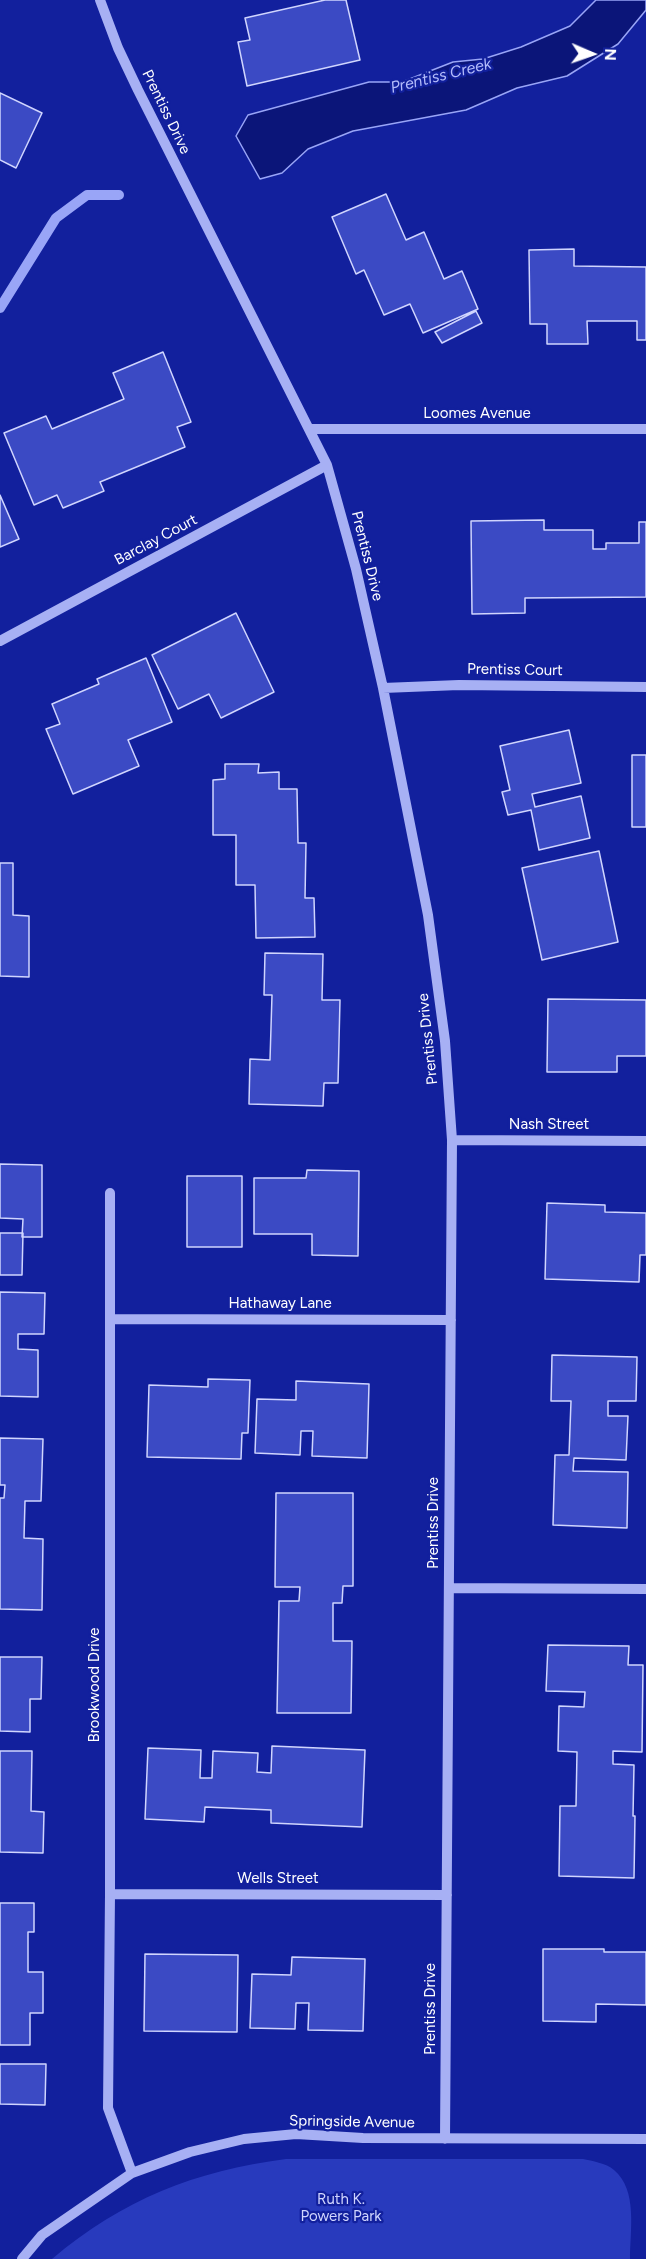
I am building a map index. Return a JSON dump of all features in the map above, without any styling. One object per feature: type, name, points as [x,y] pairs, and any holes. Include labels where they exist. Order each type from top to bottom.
[{"type":"street","name":"Prentiss Drive","points":[[100,0],[118,48],[138,90],[327,465],[356,568],[383,688],[428,915],[445,1041],[452,1140],[445,2139]]},
{"type":"street","name":"Loomes Avenue","points":[[309,429],[646,429]]},
{"type":"street","name":"Barclay Court","points":[[0,641],[327,465]]},
{"type":"street","name":"Prentiss Court","points":[[383,688],[459,685],[646,687]]},
{"type":"street","name":"Nash Street","points":[[452,1140],[646,1141]]},
{"type":"street","name":"Brookwood Drive","points":[[110,1193],[108,2108],[132,2173]]},
{"type":"street","name":"Hathaway Lane","points":[[110,1319],[450,1320]]},
{"type":"street","points":[[449,1588],[646,1589]]},
{"type":"street","name":"Wells Street","points":[[110,1894],[447,1894]]},
{"type":"street","name":"Springside Avenue","points":[[22,2259],[42,2235],[132,2173],[190,2152],[243,2139],[296,2134],[363,2138],[646,2139]]},
{"type":"green space","name":"Ruth K. Powers Park","points":[[286,2159],[583,2159],[599,2163],[614,2170],[622,2178],[627,2188],[631,2212],[630,2259],[52,2259],[106,2220],[162,2191],[221,2171]]},
{"type":"water","points":[[596,0],[646,0],[646,10],[618,44],[567,76],[517,88],[466,110],[353,131],[308,149],[282,173],[260,179],[236,136],[248,115],[369,82],[402,82],[453,62],[483,59],[521,47],[570,26]]},
{"type":"building","points":[[325,0],[346,0],[360,60],[247,86],[238,42],[250,40],[245,18]]},
{"type":"building","points":[[0,93],[42,113],[16,168],[0,160]]},
{"type":"building","points":[[386,194],[406,240],[424,232],[444,279],[462,271],[478,309],[423,333],[410,304],[384,315],[364,270],[356,274],[332,217]]},
{"type":"building","points":[[574,249],[574,266],[646,267],[646,340],[637,340],[637,321],[587,321],[588,344],[547,344],[547,324],[530,324],[529,250]]},
{"type":"building","points":[[476,311],[482,323],[442,343],[435,332]]},
{"type":"building","points":[[163,352],[191,422],[177,427],[185,447],[100,482],[104,491],[63,508],[57,495],[34,505],[4,433],[46,416],[52,429],[124,399],[113,373]]},
{"type":"building","points":[[0,495],[19,539],[0,547]]},
{"type":"building","points":[[544,520],[544,530],[593,530],[593,549],[606,549],[606,543],[639,543],[639,522],[646,522],[646,597],[525,598],[525,613],[472,614],[471,521]]},
{"type":"building","points":[[236,613],[274,692],[221,718],[209,694],[178,709],[152,655]]},
{"type":"building","points":[[146,658],[172,722],[128,740],[139,766],[73,794],[46,729],[60,724],[52,704],[99,684],[97,679]]},
{"type":"building","points":[[569,730],[581,783],[532,794],[535,807],[581,796],[590,838],[539,850],[531,810],[508,815],[502,792],[510,790],[500,746]]},
{"type":"building","points":[[632,755],[646,755],[646,827],[632,827]]},
{"type":"building","points":[[225,764],[259,764],[258,773],[279,772],[279,789],[297,789],[298,843],[306,843],[305,898],[314,898],[315,937],[256,938],[255,885],[236,885],[236,835],[213,835],[213,780],[225,779]]},
{"type":"building","points":[[599,851],[618,942],[542,960],[522,868]]},
{"type":"building","points":[[0,863],[13,863],[13,915],[29,916],[29,977],[0,976]]},
{"type":"building","points":[[265,953],[323,954],[322,1000],[340,1000],[338,1083],[324,1083],[323,1106],[249,1104],[250,1059],[270,1060],[272,995],[264,995]]},
{"type":"building","points":[[548,999],[646,1000],[646,1056],[617,1056],[617,1072],[547,1072]]},
{"type":"building","points":[[0,1164],[42,1165],[42,1237],[22,1237],[23,1219],[0,1218]]},
{"type":"building","points":[[307,1170],[359,1171],[358,1256],[312,1255],[312,1234],[254,1234],[254,1178],[306,1178]]},
{"type":"building","points":[[187,1176],[242,1176],[242,1247],[187,1247]]},
{"type":"building","points":[[547,1203],[605,1205],[605,1212],[646,1213],[646,1255],[640,1255],[639,1282],[545,1279]]},
{"type":"building","points":[[0,1233],[23,1233],[22,1275],[0,1275]]},
{"type":"building","points":[[0,1292],[45,1293],[44,1334],[18,1334],[18,1349],[38,1350],[38,1397],[0,1396]]},
{"type":"building","points":[[552,1355],[637,1357],[636,1401],[608,1401],[608,1416],[628,1416],[626,1460],[574,1458],[573,1471],[628,1472],[627,1528],[553,1525],[555,1455],[569,1455],[571,1401],[551,1401]]},
{"type":"building","points":[[208,1379],[250,1380],[248,1433],[242,1433],[241,1459],[147,1457],[149,1385],[208,1387]]},
{"type":"building","points":[[296,1381],[369,1384],[367,1458],[312,1456],[313,1431],[301,1431],[300,1455],[255,1453],[257,1399],[296,1400]]},
{"type":"building","points":[[0,1438],[43,1439],[41,1501],[25,1501],[24,1538],[43,1539],[42,1610],[0,1609],[0,1498],[4,1498],[5,1485],[0,1485]]},
{"type":"building","points":[[276,1493],[353,1493],[353,1586],[343,1586],[342,1603],[333,1603],[333,1641],[352,1641],[351,1713],[277,1713],[279,1601],[299,1601],[300,1587],[275,1587]]},
{"type":"building","points":[[548,1645],[629,1646],[628,1665],[643,1665],[642,1752],[613,1751],[613,1764],[634,1765],[634,1878],[559,1876],[560,1806],[576,1806],[577,1752],[558,1751],[559,1706],[584,1707],[585,1692],[546,1691]]},
{"type":"building","points":[[0,1657],[42,1657],[41,1699],[30,1699],[30,1732],[0,1731]]},
{"type":"building","points":[[272,1746],[365,1750],[362,1827],[271,1823],[271,1810],[205,1807],[204,1822],[145,1819],[148,1748],[201,1750],[200,1778],[212,1778],[213,1751],[258,1753],[257,1772],[271,1773]]},
{"type":"building","points":[[0,1751],[32,1751],[31,1811],[44,1812],[43,1853],[0,1852]]},
{"type":"building","points":[[0,1903],[34,1903],[34,1932],[28,1932],[28,1972],[43,1972],[43,2013],[30,2013],[30,2045],[0,2045]]},
{"type":"building","points":[[543,1949],[646,1952],[646,2005],[596,2004],[596,2022],[543,2021]]},
{"type":"building","points":[[145,1954],[238,1955],[237,2032],[144,2031]]},
{"type":"building","points":[[292,1957],[365,1959],[363,2031],[308,2030],[309,2003],[296,2003],[295,2029],[250,2028],[252,1974],[291,1975]]},
{"type":"building","points":[[0,2064],[46,2064],[45,2105],[0,2104]]},
{"type":"waterway","name":"Prentiss Creek","points":[[0,308],[56,218],[87,195],[119,195]]}]
